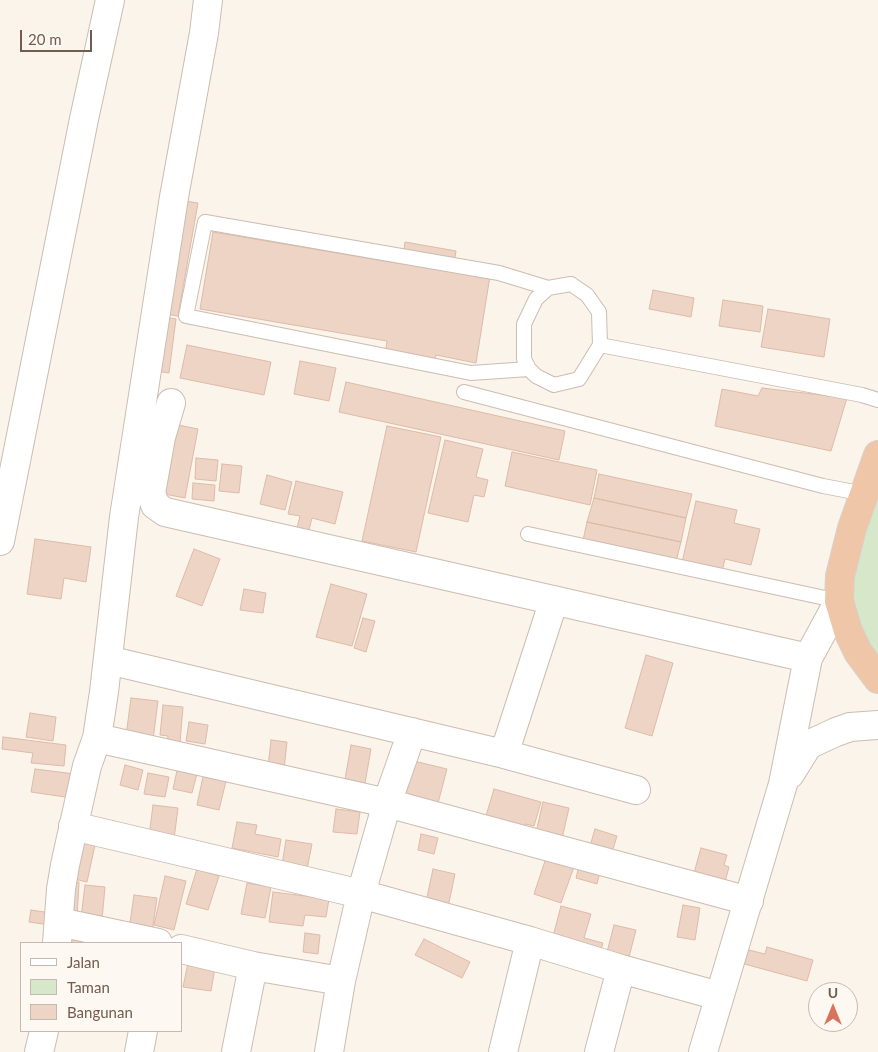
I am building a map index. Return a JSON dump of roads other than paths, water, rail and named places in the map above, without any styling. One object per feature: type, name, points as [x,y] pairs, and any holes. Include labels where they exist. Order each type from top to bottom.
[{"type":"highway","points":[[878,455],[852,528],[840,576],[839,601],[848,631],[858,652],[878,679]]},
{"type":"street","points":[[0,541],[5,488],[110,0]]},
{"type":"street","points":[[148,942],[58,933],[61,889],[73,826],[97,738],[124,517],[172,207],[204,33],[208,0]]},
{"type":"street","points":[[171,403],[161,437],[151,493],[155,504],[164,512],[808,658]]},
{"type":"street","points":[[504,754],[554,600]]},
{"type":"street","points":[[703,1052],[783,784],[808,658],[839,601]]},
{"type":"street","points":[[108,660],[504,754],[636,790]]},
{"type":"street","points":[[783,784],[808,745],[850,727],[878,724]]},
{"type":"street","points":[[329,1052],[341,981],[361,894],[387,803],[412,732]]},
{"type":"street","points":[[97,738],[387,803],[749,901]]},
{"type":"street","points":[[73,826],[361,894],[720,996]]},
{"type":"street","points":[[502,1052],[530,941]]},
{"type":"street","points":[[182,949],[253,966],[341,981]]},
{"type":"street","points":[[236,1052],[253,966]]},
{"type":"street","points":[[599,1052],[621,969]]},
{"type":"street","points":[[39,1052],[44,1032]]},
{"type":"street","points":[[139,1052],[143,1032]]},
{"type":"lane","points":[[529,369],[471,373],[186,316],[206,222],[499,273],[548,288],[570,284],[587,295],[599,312],[600,345],[579,379],[554,385],[536,376],[529,369],[524,359],[524,324],[536,300],[548,288]]},
{"type":"lane","points":[[600,345],[862,395],[878,400]]},
{"type":"lane","points":[[464,392],[823,486],[865,494]]},
{"type":"lane","points":[[528,534],[839,601]]}]
